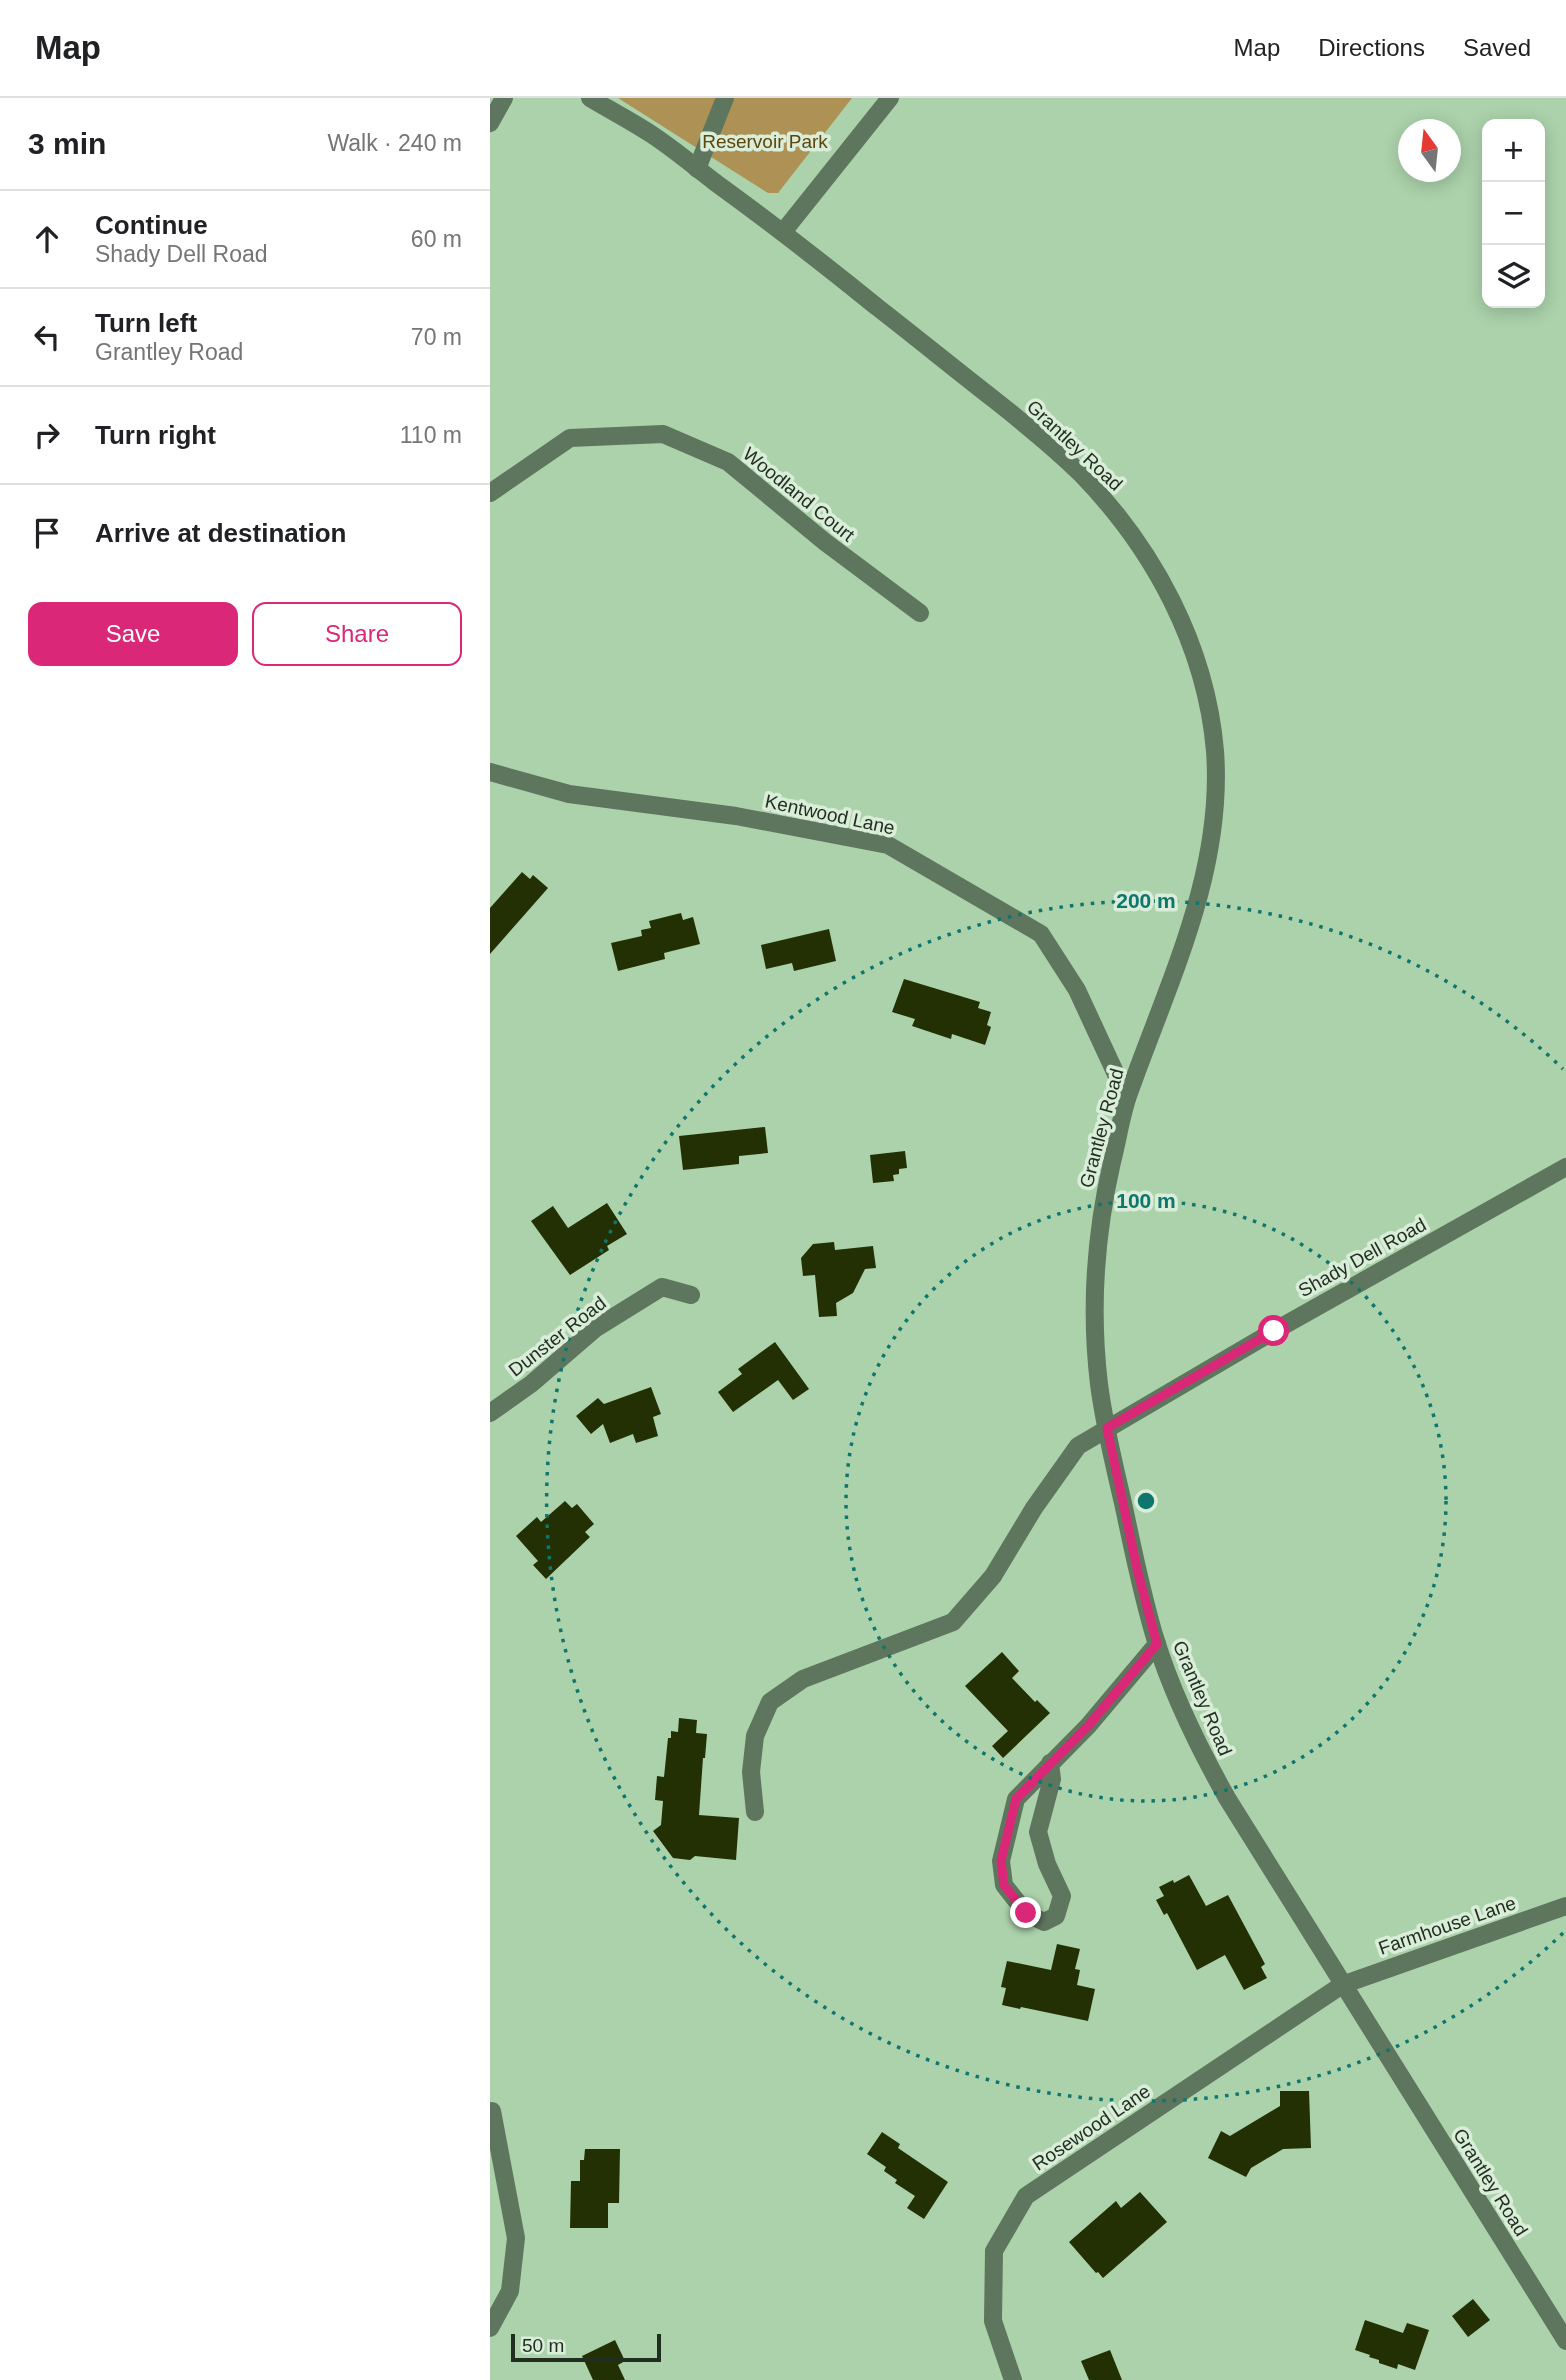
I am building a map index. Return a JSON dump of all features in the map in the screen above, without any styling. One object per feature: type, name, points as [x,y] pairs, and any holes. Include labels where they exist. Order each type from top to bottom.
[{"type":"street","points":[[490,123],[504,98]]},
{"type":"street","name":"Grantley Road","points":[[590,98],[654,136],[783,232],[1031,429],[1079,472],[1113,510],[1154,566],[1177,609],[1191,645],[1208,707],[1215,751],[1216,788],[1210,838],[1199,898],[1173,981],[1127,1098],[1103,1202],[1096,1256],[1094,1325],[1100,1387],[1138,1573],[1157,1644],[1197,1744],[1227,1798],[1566,2341]]},
{"type":"street","points":[[697,169],[725,98]]},
{"type":"street","points":[[783,232],[890,98]]},
{"type":"street","name":"Woodland Court","points":[[490,493],[570,438],[663,434],[727,462],[825,542],[920,613]]},
{"type":"street","name":"Kentwood Lane","points":[[490,772],[569,794],[736,816],[888,845],[1041,934],[1077,990],[1127,1098]]},
{"type":"street","name":"Shady Dell Road","points":[[755,1812],[751,1772],[755,1736],[770,1702],[803,1679],[953,1622],[993,1576],[1034,1508],[1078,1446],[1296,1318],[1566,1167]]},
{"type":"street","name":"Dunster Road","points":[[490,1413],[531,1384],[596,1328],[662,1287],[691,1295]]},
{"type":"street","points":[[1050,1763],[1052,1779],[1038,1832],[1047,1864],[1062,1896],[1056,1916],[1044,1922],[1026,1913],[1004,1885],[1001,1861],[1016,1799],[1050,1763],[1121,1688],[1157,1644]]},
{"type":"street","name":"Farmhouse Lane","points":[[1342,1985],[1566,1906]]},
{"type":"street","name":"Rosewood Lane","points":[[1013,2380],[993,2321],[994,2251],[1026,2196],[1342,1985]]},
{"type":"street","points":[[490,2328],[510,2291],[516,2238],[492,2111]]},
{"type":"green space","name":"Reservoir Park","points":[[618,98],[852,98],[778,193],[768,193]]},
{"type":"building","points":[[522,872],[530,879],[533,875],[548,888],[490,954],[490,908]]},
{"type":"building","points":[[681,913],[683,920],[693,917],[700,944],[664,953],[665,959],[618,971],[611,943],[642,936],[641,930],[651,928],[649,921]]},
{"type":"building","points":[[829,929],[836,961],[794,971],[792,963],[766,969],[761,945]]},
{"type":"building","points":[[904,979],[980,1002],[978,1008],[991,1012],[987,1025],[991,1027],[985,1045],[952,1034],[951,1039],[912,1026],[915,1019],[892,1012]]},
{"type":"building","points":[[765,1127],[768,1153],[739,1156],[739,1164],[683,1170],[679,1136]]},
{"type":"building","points":[[905,1151],[907,1168],[899,1169],[899,1174],[893,1175],[894,1181],[873,1183],[870,1155]]},
{"type":"building","points":[[607,1203],[627,1234],[607,1246],[609,1250],[570,1275],[531,1221],[553,1206],[568,1228]]},
{"type":"building","points":[[834,1242],[835,1250],[873,1246],[876,1268],[865,1269],[853,1293],[836,1303],[837,1316],[819,1317],[815,1275],[803,1276],[801,1258],[813,1244]]},
{"type":"building","points":[[775,1342],[809,1389],[793,1400],[778,1380],[733,1412],[718,1392],[742,1374],[738,1369]]},
{"type":"building","points":[[651,1387],[661,1414],[653,1417],[658,1436],[636,1443],[633,1434],[610,1443],[603,1424],[591,1434],[576,1416],[598,1398],[604,1404]]},
{"type":"building","points":[[565,1501],[572,1508],[577,1504],[594,1524],[585,1532],[590,1537],[546,1579],[533,1565],[538,1561],[516,1536],[537,1517],[541,1522]]},
{"type":"building","points":[[1002,1652],[1019,1671],[1012,1678],[1050,1713],[1003,1758],[992,1746],[1008,1731],[965,1686]]},
{"type":"building","points":[[679,1718],[697,1720],[696,1733],[707,1734],[699,1815],[739,1818],[736,1860],[695,1856],[690,1860],[673,1858],[653,1831],[661,1825],[663,1801],[655,1800],[657,1776],[664,1777],[668,1738],[671,1738],[671,1731],[678,1732]]},
{"type":"building","points":[[1189,1875],[1206,1906],[1228,1895],[1265,1964],[1261,1967],[1267,1978],[1244,1990],[1225,1955],[1197,1970],[1167,1913],[1164,1915],[1156,1900],[1164,1896],[1159,1887]]},
{"type":"building","points":[[1057,1944],[1080,1949],[1075,1969],[1080,1970],[1077,1985],[1095,1989],[1088,2021],[1002,2005],[1006,1988],[1001,1987],[1007,1961],[1051,1970]]},
{"type":"building","points":[[1280,2091],[1309,2091],[1311,2148],[1283,2149],[1251,2168],[1246,2177],[1208,2158],[1221,2131],[1230,2136],[1280,2106]]},
{"type":"building","points":[[882,2132],[900,2144],[898,2148],[948,2182],[924,2219],[907,2208],[915,2196],[895,2183],[897,2180],[884,2171],[886,2167],[867,2154]]},
{"type":"building","points":[[585,2149],[620,2149],[619,2203],[608,2203],[608,2228],[570,2228],[571,2181],[580,2181],[580,2160],[584,2160]]},
{"type":"building","points":[[1140,2192],[1167,2222],[1103,2278],[1069,2242],[1116,2201],[1121,2208]]},
{"type":"building","points":[[1473,2299],[1490,2320],[1468,2337],[1452,2316]]},
{"type":"building","points":[[1365,2320],[1403,2333],[1407,2323],[1429,2330],[1415,2370],[1398,2364],[1397,2369],[1379,2363],[1379,2360],[1369,2357],[1370,2355],[1355,2350]]},
{"type":"building","points":[[615,2340],[625,2361],[618,2365],[625,2380],[593,2380],[582,2356]]},
{"type":"building","points":[[1110,2350],[1122,2380],[1089,2380],[1081,2361]]},
{"type":"route","points":[[1026,1913],[1004,1885],[1001,1861],[1016,1799],[1088,1726],[1157,1644],[1138,1573],[1107,1428],[1274,1331]]}]
